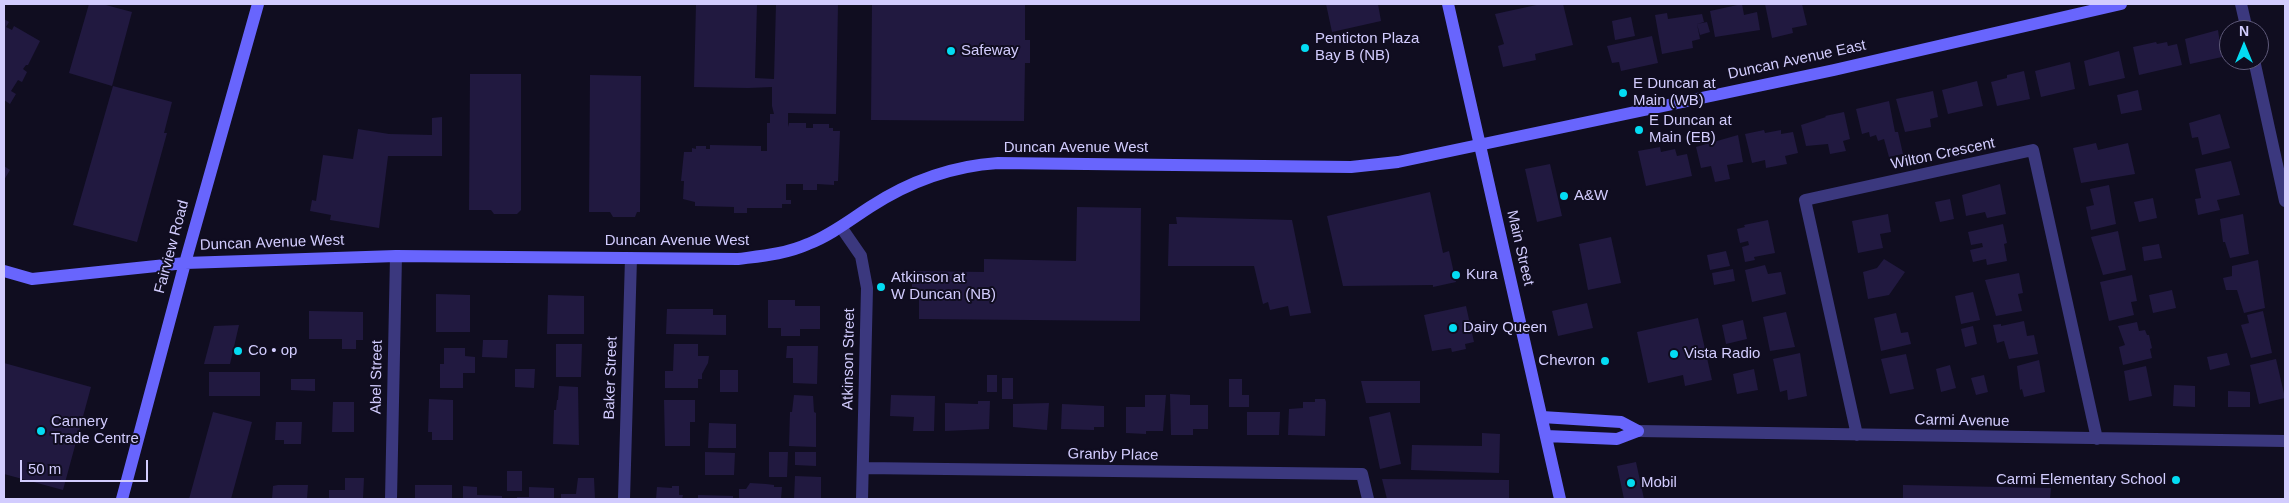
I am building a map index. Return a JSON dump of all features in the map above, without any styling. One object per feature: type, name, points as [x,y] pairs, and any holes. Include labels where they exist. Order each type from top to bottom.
[{"type":"street","name":"Fairview Road","points":[[122,499],[185,262],[258,4]]},
{"type":"street","name":"Main Street","points":[[1448,4],[1560,499]]},
{"type":"street","name":"Duncan Avenue East","points":[[1479,145],[1834,70],[2121,4]]},
{"type":"street","points":[[2241,4],[2245,20]]},
{"type":"street","points":[[2256,70],[2285,201]]},
{"type":"street","name":"Duncan Avenue West","points":[[4,271],[32,279],[185,262],[396,256],[738,258],[766,255],[807,245],[841,227],[893,193],[917,181],[960,167],[984,164],[1351,167],[1398,162],[1479,145]]},
{"type":"street","name":"Wilton Crescent","points":[[1857,435],[1806,200],[2033,150],[2097,439]]},
{"type":"street","name":"Atkinson Street","points":[[841,227],[861,256],[867,288],[862,499]]},
{"type":"street","name":"Abel Street","points":[[391,499],[396,256]]},
{"type":"street","name":"Baker Street","points":[[624,499],[631,258]]},
{"type":"street","points":[[1542,417],[1621,422],[1638,431]]},
{"type":"street","points":[[1546,436],[1618,439],[1638,431]]},
{"type":"street","name":"Carmi Avenue","points":[[1638,431],[2285,441]]},
{"type":"street","name":"Granby Place","points":[[863,468],[1362,474],[1368,499]]},
{"type":"building","points":[[89,4],[102,4],[132,12],[112,86],[69,73]]},
{"type":"building","points":[[696,4],[757,4],[755,78],[774,79],[776,4],[838,4],[836,114],[788,113],[788,127],[789,123],[806,123],[806,128],[813,128],[813,124],[829,124],[829,128],[833,128],[833,131],[840,131],[838,181],[834,181],[834,185],[817,184],[817,190],[803,190],[803,184],[786,184],[786,200],[791,200],[791,204],[782,204],[782,208],[747,208],[747,213],[734,213],[734,207],[695,206],[695,202],[683,199],[684,181],[681,181],[684,152],[692,152],[692,148],[696,149],[696,146],[706,146],[706,149],[710,149],[710,145],[761,146],[761,151],[767,151],[767,123],[770,123],[770,114],[774,114],[772,87],[694,87]]},
{"type":"building","name":"Safeway","points":[[872,4],[1025,4],[1025,40],[1030,40],[1030,63],[1025,63],[1024,121],[871,120]]},
{"type":"building","points":[[1326,4],[1378,4],[1381,21],[1332,32]]},
{"type":"building","points":[[1541,4],[1563,4],[1573,45],[1535,54],[1536,60],[1503,67],[1498,46],[1504,44],[1495,14]]},
{"type":"building","points":[[1742,4],[1744,15],[1757,12],[1760,30],[1715,37],[1710,11]]},
{"type":"building","points":[[1765,4],[1802,4],[1807,25],[1792,28],[1793,33],[1772,38]]},
{"type":"building","points":[[1667,13],[1668,19],[1702,14],[1704,22],[1697,24],[1700,39],[1692,41],[1693,48],[1662,54],[1655,15]]},
{"type":"building","points":[[1631,17],[1635,36],[1615,40],[1612,21]]},
{"type":"building","points":[[4,19],[9,22],[6,27],[12,30],[14,26],[40,41],[28,65],[23,69],[27,72],[22,82],[18,80],[11,91],[16,94],[10,104],[4,100]]},
{"type":"building","points":[[1707,22],[1710,32],[1700,35],[1697,24]]},
{"type":"building","points":[[2218,30],[2219,58],[2190,64],[2185,39]]},
{"type":"building","points":[[1652,36],[1658,63],[1621,71],[1619,62],[1612,63],[1607,46]]},
{"type":"building","points":[[2156,42],[2157,44],[2167,42],[2168,46],[2177,44],[2182,65],[2139,75],[2133,47]]},
{"type":"building","points":[[2119,51],[2125,78],[2089,86],[2084,61]]},
{"type":"building","points":[[2070,62],[2075,89],[2041,97],[2035,71]]},
{"type":"building","points":[[2024,71],[2030,99],[1997,106],[1991,82],[2007,78],[2007,75]]},
{"type":"building","points":[[470,74],[521,74],[521,210],[517,214],[494,214],[491,210],[469,210]]},
{"type":"building","points":[[590,75],[641,76],[640,212],[637,212],[635,217],[613,217],[610,212],[589,212]]},
{"type":"building","points":[[1977,81],[1983,106],[1948,114],[1942,90]]},
{"type":"building","points":[[113,86],[172,102],[164,133],[167,133],[137,242],[73,225]]},
{"type":"building","points":[[2138,90],[2142,110],[2121,114],[2117,95]]},
{"type":"building","points":[[1933,91],[1938,117],[1930,119],[1931,127],[1905,132],[1896,99]]},
{"type":"building","points":[[1889,101],[1895,132],[1898,132],[1903,154],[1889,157],[1884,139],[1878,141],[1876,135],[1870,137],[1869,132],[1862,134],[1856,109]]},
{"type":"building","points":[[1844,112],[1850,139],[1843,141],[1846,151],[1830,154],[1828,144],[1806,146],[1801,125],[1825,116]]},
{"type":"building","points":[[2220,114],[2230,148],[2202,155],[2198,137],[2192,138],[2189,123]]},
{"type":"building","points":[[442,117],[442,156],[388,156],[379,228],[330,220],[331,215],[310,211],[312,200],[316,201],[323,155],[353,159],[358,129],[389,134],[432,135],[432,118]]},
{"type":"building","points":[[1764,130],[1765,133],[1781,130],[1781,134],[1793,132],[1798,153],[1785,156],[1787,164],[1766,168],[1765,160],[1752,163],[1745,134]]},
{"type":"building","points":[[1738,135],[1743,162],[1727,165],[1730,179],[1715,182],[1711,166],[1701,168],[1696,147]]},
{"type":"building","points":[[2096,143],[2098,150],[2128,143],[2135,174],[2081,183],[2073,148]]},
{"type":"building","points":[[1660,147],[1661,152],[1675,149],[1677,156],[1687,154],[1692,176],[1646,186],[1638,151]]},
{"type":"building","points":[[2231,161],[2240,195],[2217,200],[2220,210],[2198,215],[2195,199],[2201,198],[2195,169]]},
{"type":"building","points":[[1550,164],[1562,216],[1537,222],[1525,169]]},
{"type":"building","points":[[4,166],[10,170],[4,180]]},
{"type":"building","points":[[2000,184],[2006,214],[1987,218],[1985,212],[1966,216],[1962,195]]},
{"type":"building","points":[[2109,185],[2116,224],[2091,230],[2086,207],[2094,205],[2090,189]]},
{"type":"building","points":[[1430,192],[1443,253],[1449,251],[1456,282],[1433,287],[1433,285],[1343,286],[1327,216]]},
{"type":"building","points":[[2153,198],[2157,218],[2139,222],[2134,202]]},
{"type":"building","points":[[1950,199],[1954,219],[1940,222],[1935,202]]},
{"type":"building","points":[[1077,207],[1141,208],[1140,321],[919,319],[919,299],[912,299],[912,271],[984,272],[984,259],[1076,261]]},
{"type":"building","points":[[1888,214],[1891,232],[1880,234],[1883,248],[1858,253],[1852,221]]},
{"type":"building","points":[[2243,214],[2249,254],[2230,258],[2225,242],[2223,242],[2220,219]]},
{"type":"building","points":[[1176,217],[1292,220],[1311,313],[1290,316],[1288,306],[1270,310],[1268,302],[1263,304],[1254,266],[1168,266],[1169,224],[1177,224]]},
{"type":"building","points":[[1768,220],[1775,253],[1754,257],[1755,260],[1745,262],[1742,247],[1749,245],[1748,241],[1740,243],[1737,229],[1745,227],[1744,225]]},
{"type":"building","points":[[2003,224],[2007,243],[2004,244],[2007,261],[1987,265],[1986,259],[1973,262],[1970,250],[1983,247],[1982,243],[1971,245],[1968,232]]},
{"type":"building","points":[[2118,231],[2126,270],[2103,275],[2091,237]]},
{"type":"building","points":[[1611,237],[1621,283],[1588,290],[1579,244]]},
{"type":"building","points":[[2159,244],[2162,258],[2144,261],[2142,247]]},
{"type":"building","points":[[1726,251],[1730,266],[1710,270],[1707,255]]},
{"type":"building","points":[[1884,259],[1905,272],[1889,295],[1868,299],[1863,272],[1877,268]]},
{"type":"building","points":[[2258,260],[2265,308],[2244,313],[2237,290],[2226,290],[2223,278],[2232,276],[2232,266]]},
{"type":"building","points":[[1765,265],[1768,274],[1781,272],[1786,294],[1752,302],[1745,270]]},
{"type":"building","points":[[1733,269],[1735,281],[1714,285],[1712,273]]},
{"type":"building","points":[[2019,273],[2023,293],[2018,294],[2022,311],[1996,316],[1985,280]]},
{"type":"building","points":[[2132,275],[2137,301],[2131,302],[2134,315],[2109,321],[2100,282]]},
{"type":"building","points":[[2172,290],[2176,308],[2153,313],[2149,295]]},
{"type":"building","points":[[1973,292],[1980,320],[1961,324],[1955,296]]},
{"type":"building","points":[[436,294],[470,295],[470,332],[436,332]]},
{"type":"building","points":[[548,295],[584,296],[584,334],[547,334]]},
{"type":"building","points":[[768,300],[795,300],[795,306],[820,306],[820,329],[800,329],[800,336],[781,336],[781,328],[768,328]]},
{"type":"building","points":[[1587,303],[1593,328],[1558,336],[1552,311]]},
{"type":"building","points":[[1466,306],[1474,342],[1465,344],[1466,349],[1452,352],[1451,348],[1432,351],[1424,315]]},
{"type":"building","points":[[667,309],[713,309],[713,315],[726,315],[726,335],[666,334]]},
{"type":"building","points":[[309,311],[363,312],[363,340],[356,340],[356,349],[342,349],[342,339],[309,339]]},
{"type":"building","points":[[2263,311],[2272,353],[2251,358],[2241,325],[2249,323],[2247,315]]},
{"type":"building","points":[[1786,312],[1795,347],[1770,351],[1763,317]]},
{"type":"building","points":[[1896,313],[1901,333],[1908,332],[1911,344],[1881,351],[1874,318]]},
{"type":"building","name":"Vista Radio","points":[[1698,318],[1712,380],[1685,386],[1683,375],[1648,383],[1637,332]]},
{"type":"building","points":[[1743,320],[1747,339],[1726,344],[1722,325]]},
{"type":"building","points":[[2024,321],[2027,336],[2034,335],[2038,354],[2009,359],[2004,341],[1997,343],[1993,325],[2001,324],[2001,326]]},
{"type":"building","points":[[2137,322],[2139,331],[2145,330],[2147,335],[2149,335],[2152,358],[2123,365],[2119,347],[2125,345],[2118,326]]},
{"type":"building","points":[[239,325],[230,364],[204,364],[214,326]]},
{"type":"building","points":[[1973,326],[1977,344],[1965,347],[1961,329]]},
{"type":"building","points":[[483,340],[508,340],[507,358],[482,357]]},
{"type":"building","points":[[556,344],[582,344],[581,377],[556,377]]},
{"type":"building","points":[[674,344],[698,344],[698,356],[709,356],[702,379],[698,379],[698,388],[665,388],[665,371],[673,371]]},
{"type":"building","points":[[787,346],[818,346],[817,384],[793,383],[793,358],[786,358]]},
{"type":"building","points":[[444,348],[465,348],[465,356],[475,357],[475,373],[463,373],[463,388],[440,388],[440,364],[444,364]]},
{"type":"building","points":[[1800,353],[1807,396],[1788,400],[1787,390],[1780,392],[1773,359]]},
{"type":"building","points":[[2227,353],[2230,365],[2210,370],[2207,357]]},
{"type":"building","points":[[1906,354],[1914,389],[1890,394],[1881,359]]},
{"type":"building","points":[[2276,359],[2285,398],[2259,404],[2250,365]]},
{"type":"building","points":[[2039,360],[2045,392],[2024,397],[2022,389],[2020,390],[2017,366]]},
{"type":"building","name":"Cannery Trade Centre","points":[[4,363],[91,387],[63,490],[4,474]]},
{"type":"building","points":[[1950,365],[1956,388],[1941,392],[1936,369]]},
{"type":"building","points":[[2146,366],[2152,396],[2129,401],[2124,371]]},
{"type":"building","points":[[515,369],[535,369],[534,388],[515,387]]},
{"type":"building","points":[[1754,369],[1758,390],[1737,394],[1733,374]]},
{"type":"building","points":[[720,370],[738,370],[738,392],[720,392]]},
{"type":"building","points":[[209,372],[260,372],[260,396],[209,396]]},
{"type":"building","points":[[987,375],[997,375],[997,392],[987,392]]},
{"type":"building","points":[[1984,375],[1988,392],[1976,395],[1971,378]]},
{"type":"building","points":[[1002,378],[1013,378],[1013,399],[1002,399]]},
{"type":"building","points":[[291,379],[315,379],[315,391],[291,390]]},
{"type":"building","points":[[1229,379],[1242,379],[1242,395],[1249,395],[1249,407],[1229,407]]},
{"type":"building","points":[[1361,381],[1420,381],[1420,403],[1366,403]]},
{"type":"building","points":[[2174,385],[2195,386],[2195,407],[2173,406]]},
{"type":"building","points":[[559,386],[578,387],[579,445],[553,444],[554,410],[556,410]]},
{"type":"building","points":[[2228,391],[2250,392],[2250,407],[2228,407]]},
{"type":"building","points":[[1170,394],[1190,395],[1190,405],[1208,405],[1208,429],[1193,429],[1193,435],[1171,435]]},
{"type":"building","points":[[794,395],[813,396],[814,412],[816,413],[816,447],[789,446],[790,412],[792,412]]},
{"type":"building","points":[[891,395],[935,396],[934,431],[913,431],[914,417],[890,416]]},
{"type":"building","points":[[1145,395],[1166,395],[1163,431],[1146,431],[1146,434],[1126,433],[1126,407],[1145,407]]},
{"type":"building","points":[[429,399],[453,400],[453,440],[432,440],[432,432],[428,432]]},
{"type":"building","points":[[1315,399],[1325,399],[1326,402],[1325,436],[1288,435],[1289,409],[1303,408],[1303,402],[1315,402]]},
{"type":"building","points":[[664,400],[695,400],[695,422],[690,422],[690,446],[665,446]]},
{"type":"building","points":[[978,401],[990,401],[989,429],[945,431],[945,403],[978,404]]},
{"type":"building","points":[[333,402],[354,402],[354,432],[332,432]]},
{"type":"building","points":[[1049,403],[1047,430],[1013,427],[1013,404]]},
{"type":"building","points":[[1062,404],[1104,406],[1104,427],[1094,427],[1094,430],[1061,429]]},
{"type":"building","points":[[213,412],[252,422],[231,499],[189,499]]},
{"type":"building","points":[[1247,412],[1280,412],[1279,435],[1247,435]]},
{"type":"building","points":[[1390,412],[1401,464],[1380,469],[1369,417]]},
{"type":"building","points":[[276,422],[302,422],[301,444],[284,444],[284,440],[275,440]]},
{"type":"building","points":[[709,423],[736,424],[736,448],[708,448]]},
{"type":"building","points":[[1482,433],[1500,434],[1499,473],[1411,470],[1412,445],[1482,446]]},
{"type":"building","points":[[705,452],[735,453],[734,475],[705,475]]},
{"type":"building","points":[[769,452],[788,452],[787,477],[769,477]]},
{"type":"building","points":[[795,452],[816,452],[816,466],[795,465]]},
{"type":"building","name":"Mobil","points":[[1636,462],[1644,499],[1624,499],[1617,466]]},
{"type":"building","points":[[507,471],[522,471],[522,491],[507,491]]},
{"type":"building","points":[[795,476],[821,477],[821,499],[794,499]]},
{"type":"building","points":[[345,478],[364,478],[363,499],[329,499],[329,490],[345,490]]},
{"type":"building","points":[[578,478],[594,478],[595,499],[561,499],[561,494],[576,494]]},
{"type":"building","points":[[1382,479],[1509,480],[1509,499],[1387,499]]},
{"type":"building","points":[[750,483],[782,487],[781,499],[739,499],[739,489],[746,489]]},
{"type":"building","points":[[308,485],[307,499],[272,499],[273,486]]},
{"type":"building","points":[[415,485],[452,485],[452,499],[415,499]]},
{"type":"building","points":[[1903,485],[2051,488],[2050,499],[1903,499]]},
{"type":"building","points":[[463,486],[477,487],[477,495],[502,496],[502,499],[463,499]]},
{"type":"building","points":[[672,486],[679,486],[679,495],[683,495],[682,499],[656,499],[657,487],[672,488]]},
{"type":"building","points":[[529,487],[554,488],[554,499],[517,499],[517,497],[529,497]]},
{"type":"building","points":[[698,495],[733,496],[733,499],[698,499]]},
{"type":"place","name":"Penticton Plaza Bay B (NB)","points":[[1305,48]]},
{"type":"place","name":"Safeway","points":[[951,51]]},
{"type":"place","name":"E Duncan at Main (WB)","points":[[1623,93]]},
{"type":"place","name":"E Duncan at Main (EB)","points":[[1639,130]]},
{"type":"place","name":"A&W","points":[[1564,196]]},
{"type":"place","name":"Kura","points":[[1456,275]]},
{"type":"place","name":"Atkinson at W Duncan (NB)","points":[[881,287]]},
{"type":"place","name":"Dairy Queen","points":[[1453,328]]},
{"type":"place","name":"Co • op","points":[[238,351]]},
{"type":"place","name":"Vista Radio","points":[[1674,354]]},
{"type":"place","name":"Chevron","points":[[1605,361]]},
{"type":"place","name":"Cannery Trade Centre","points":[[41,431]]},
{"type":"place","name":"Carmi Elementary School","points":[[2176,480]]},
{"type":"place","name":"Mobil","points":[[1631,483]]}]
